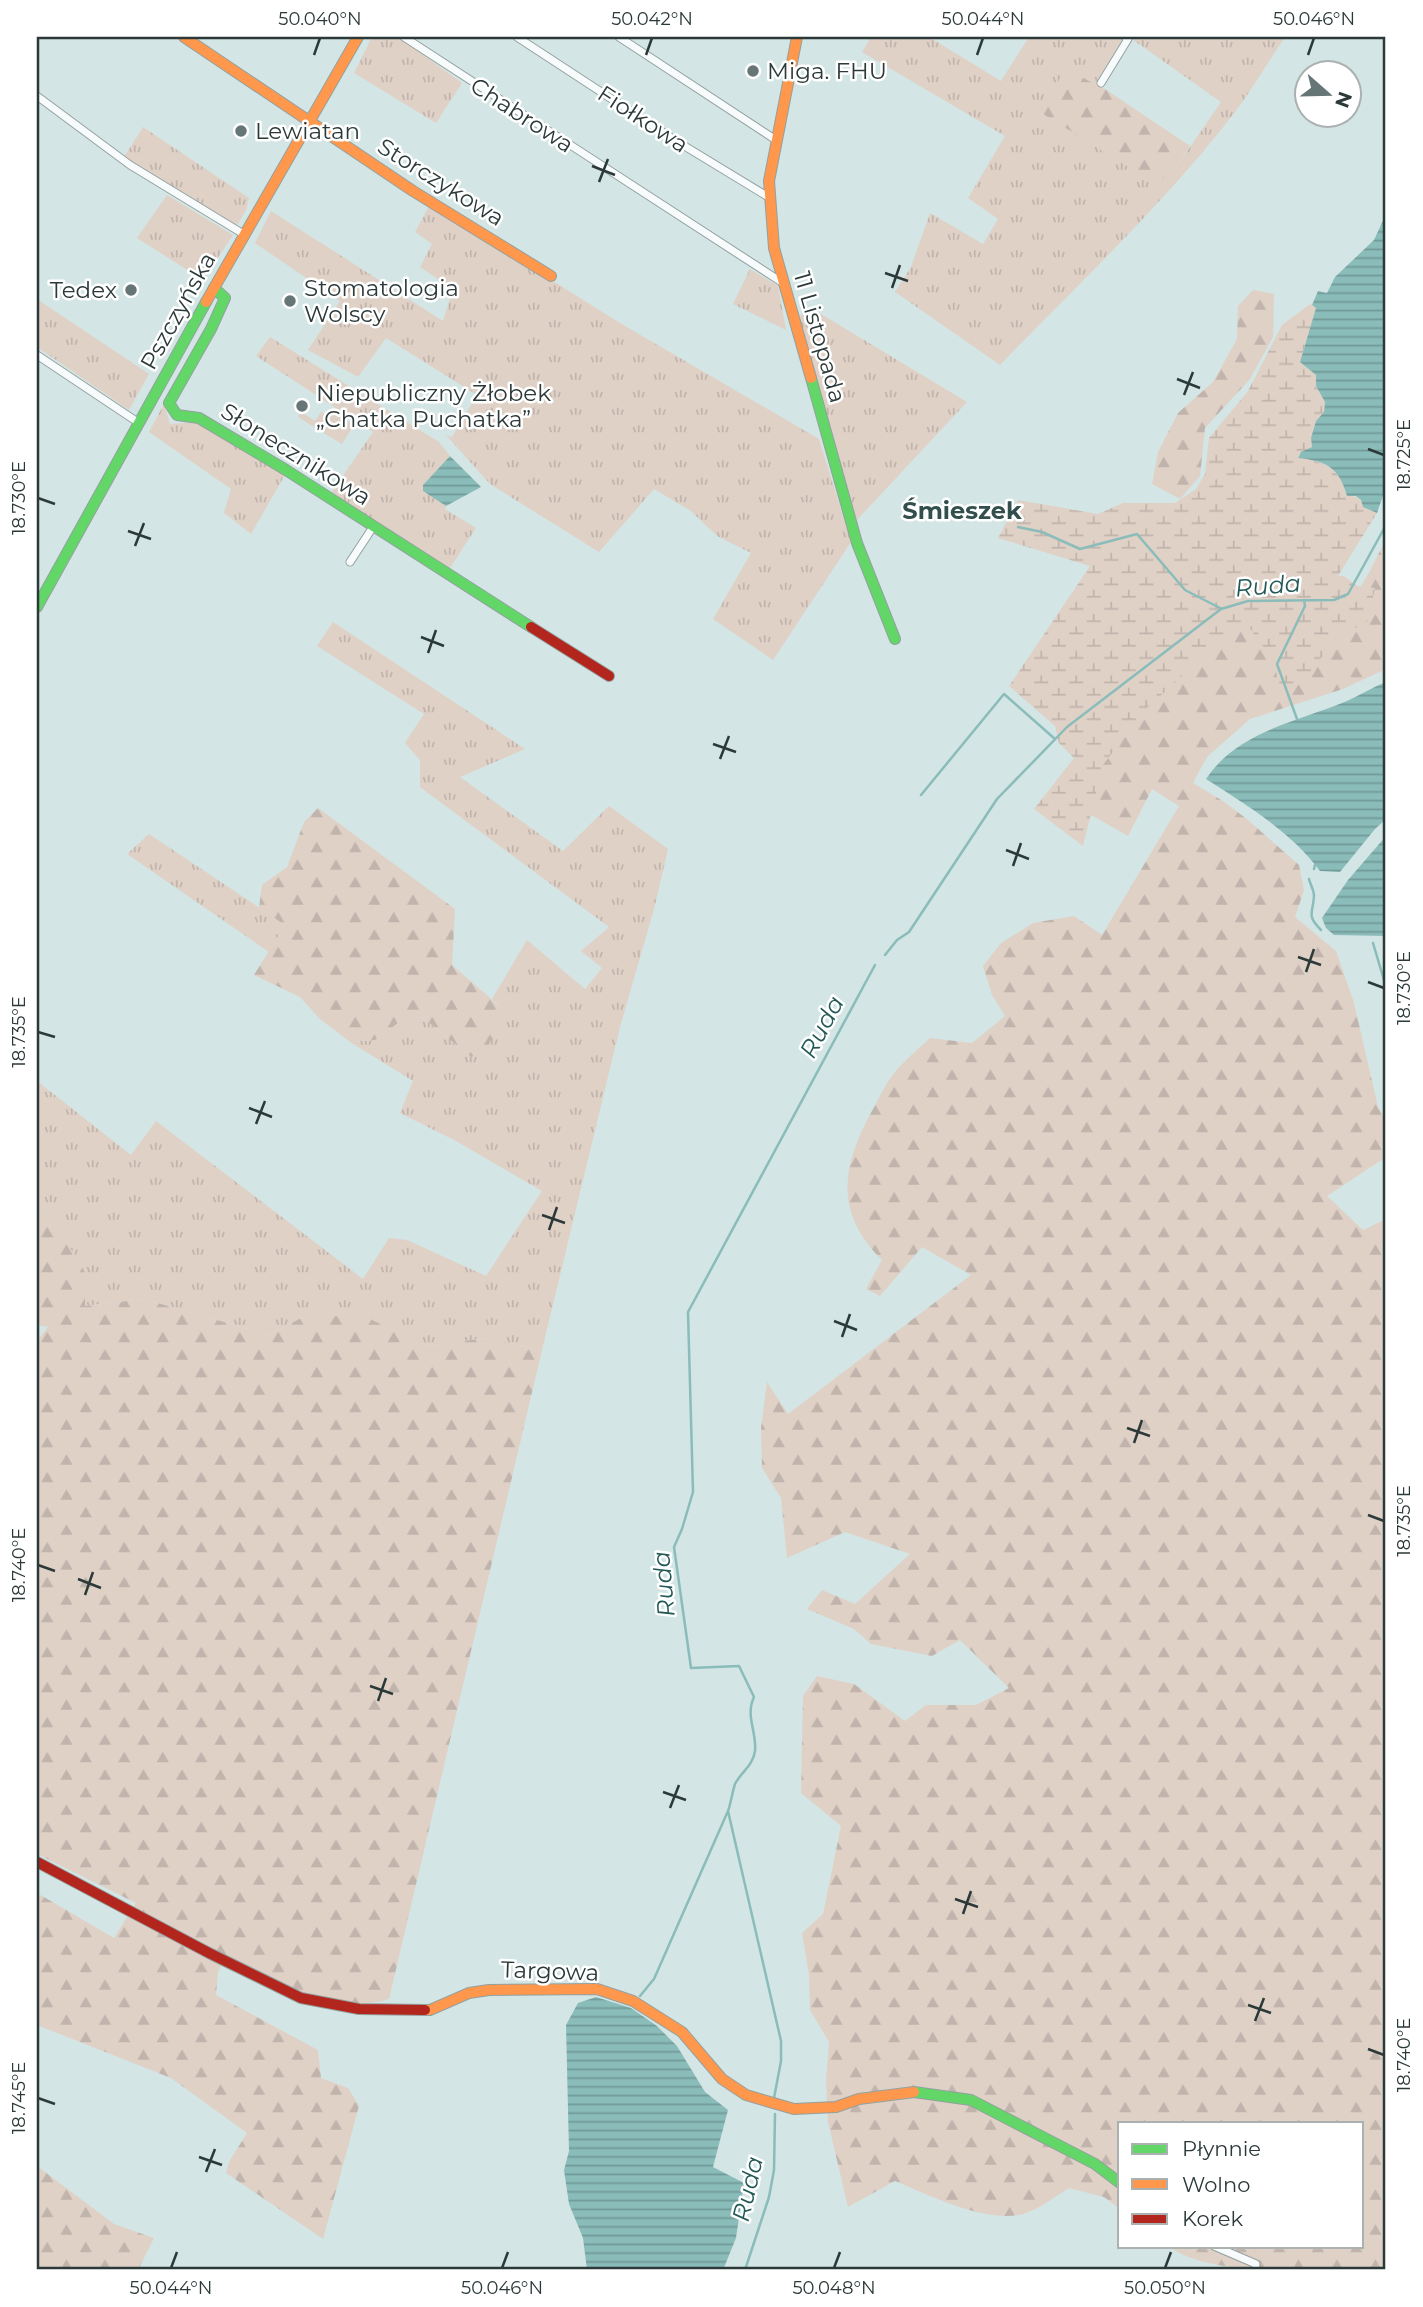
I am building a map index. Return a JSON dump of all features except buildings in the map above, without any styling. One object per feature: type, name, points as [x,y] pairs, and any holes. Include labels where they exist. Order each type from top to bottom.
[{"type":"street","name":"Storczykowa","points":[[184,37],[413,191],[551,276]]},
{"type":"street","name":"Pszczyńska","points":[[37,607],[214,288],[358,37]]},
{"type":"street","name":"Chabrowa","points":[[404,37],[783,283]]},
{"type":"street","name":"Fiołkowa","points":[[517,37],[673,139],[770,198]]},
{"type":"street","points":[[619,37],[776,139]]},
{"type":"street","name":"11 Listopada","points":[[797,37],[769,181],[774,248],[857,543],[895,639]]},
{"type":"street","points":[[1101,83],[1128,39],[1125,37]]},
{"type":"street","points":[[37,96],[130,165],[245,235]]},
{"type":"street","name":"Słonecznikowa","points":[[214,288],[225,298],[211,329],[169,403],[177,415],[199,418],[286,470],[609,676]]},
{"type":"street","points":[[37,355],[139,423]]},
{"type":"street","name":"Słonecznikowa","points":[[350,562],[373,527]]},
{"type":"street","name":"Targowa","points":[[37,1862],[209,1953],[301,1998],[359,2009],[430,2010],[469,1993],[489,1990],[597,1989],[633,2001],[682,2032],[722,2079],[746,2095],[794,2109],[836,2107],[859,2099],[909,2091],[971,2100],[1095,2164],[1118,2181]]},
{"type":"street","points":[[1219,2248],[1256,2264],[1255,2270]]},
{"type":"green space","points":[[372,37],[399,37],[462,83],[436,123],[354,73]]},
{"type":"green space","points":[[871,37],[929,37],[1001,81],[1029,37],[1116,37],[1122,41],[1095,84],[1175,169],[1221,102],[1129,37],[1285,37],[1248,94],[1208,146],[1121,242],[1000,365],[895,292],[911,267],[930,213],[983,244],[998,219],[968,198],[1005,136],[862,52]]},
{"type":"green space","points":[[1065,67],[1096,83],[1190,146],[1175,169],[1156,184],[1043,114]]},
{"type":"green space","points":[[143,127],[249,198],[246,210],[236,227],[124,157]]},
{"type":"green space","points":[[167,195],[233,235],[203,280],[137,238]]},
{"type":"green space","points":[[430,204],[620,323],[819,439],[851,542],[773,660],[713,619],[751,553],[717,536],[691,511],[654,489],[599,552],[490,484],[446,435],[452,437],[477,395],[386,338],[358,377],[308,350],[340,301],[255,243],[271,211],[443,321],[453,289],[420,267],[432,244],[415,232]]},
{"type":"green space","points":[[750,269],[778,286],[786,330],[733,304]]},
{"type":"green space","points":[[1253,290],[1274,294],[1273,337],[1250,379],[1205,428],[1200,476],[1180,499],[1152,484],[1158,452],[1178,413],[1213,382],[1237,339],[1238,306]]},
{"type":"green space","points":[[37,299],[149,374],[129,410],[37,347]]},
{"type":"green space","points":[[1310,304],[1316,308],[1300,362],[1316,375],[1316,386],[1325,402],[1324,412],[1316,421],[1311,438],[1312,447],[1301,452],[1298,457],[1330,468],[1340,478],[1347,496],[1358,498],[1363,507],[1377,513],[1338,576],[1344,576],[1357,586],[1375,588],[1367,623],[1335,637],[1305,682],[1279,693],[1275,663],[1244,620],[1147,708],[1103,765],[1083,846],[1034,809],[1074,758],[1059,743],[1055,726],[1009,686],[1090,566],[998,538],[1018,500],[1098,514],[1123,503],[1175,503],[1196,489],[1205,474],[1209,438],[1248,391],[1282,325]]},
{"type":"green space","points":[[806,305],[967,402],[857,520],[795,328]]},
{"type":"green space","points":[[270,337],[439,442],[450,456],[423,485],[423,491],[446,506],[445,509],[476,528],[450,568],[331,493],[373,432],[256,356]]},
{"type":"green space","points":[[164,404],[170,424],[196,422],[285,475],[251,534],[224,513],[231,489],[149,432]]},
{"type":"green space","points":[[329,410],[354,425],[342,444],[298,417],[301,412],[315,421],[321,412],[326,414]]},
{"type":"green space","points":[[1386,539],[1386,669],[1343,689],[1250,719],[1207,757],[1193,783],[1248,820],[1299,865],[1304,890],[1295,917],[1336,951],[1354,1003],[1378,1107],[1386,1120],[1386,1157],[1327,1196],[1363,1230],[1386,1219],[1386,1271],[1382,1276],[1386,1285],[1386,2270],[1242,2269],[1188,2257],[1172,2248],[1364,2248],[1364,2122],[1118,2122],[1118,2208],[1104,2197],[1069,2188],[1026,2213],[995,2215],[942,2201],[895,2181],[848,2207],[828,2122],[826,2081],[829,2042],[810,2010],[809,1975],[802,1933],[823,1914],[841,1826],[801,1793],[803,1696],[817,1676],[854,1684],[905,1721],[926,1705],[976,1705],[1009,1688],[960,1640],[932,1656],[871,1644],[854,1629],[807,1609],[822,1590],[855,1604],[910,1554],[845,1532],[787,1558],[781,1498],[762,1468],[761,1428],[767,1382],[788,1414],[971,1275],[922,1247],[880,1296],[866,1289],[882,1260],[866,1242],[849,1205],[849,1168],[854,1149],[873,1109],[889,1080],[907,1059],[930,1038],[972,1043],[1005,1016],[992,995],[983,966],[1001,943],[1033,923],[1074,916],[1102,935],[1179,806],[1152,789],[1128,836],[1067,801],[1113,719],[1250,607],[1348,607]]},
{"type":"green space","points":[[333,622],[525,749],[460,777],[563,851],[609,806],[668,849],[654,909],[620,1027],[542,1350],[485,1338],[428,1346],[405,1337],[301,1318],[269,1335],[144,1299],[85,1306],[53,1220],[37,1206],[37,1081],[131,1155],[156,1121],[363,1279],[389,1238],[407,1240],[486,1276],[542,1191],[456,1141],[400,1113],[413,1081],[350,1042],[375,1040],[402,1020],[422,1017],[471,1057],[505,1011],[492,999],[527,940],[585,989],[602,968],[581,951],[609,927],[420,787],[420,760],[405,743],[424,714],[317,646]]},
{"type":"green space","points":[[318,808],[455,909],[452,965],[505,1011],[485,1052],[471,1057],[422,1017],[402,1020],[375,1040],[350,1042],[320,1019],[300,997],[254,975],[285,925],[259,908],[262,885],[287,867],[304,822]]},
{"type":"green space","points":[[149,834],[285,925],[269,952],[127,854]]},
{"type":"green space","points":[[37,1206],[53,1220],[85,1272],[85,1306],[144,1299],[269,1335],[301,1318],[361,1315],[428,1346],[485,1338],[542,1350],[389,1999],[346,2004],[325,2000],[284,1986],[226,1955],[218,1972],[216,1995],[318,2050],[321,2078],[348,2088],[359,2106],[323,2239],[226,2173],[229,2162],[247,2133],[171,2078],[37,2025],[37,1893],[114,1938],[136,1903],[37,1854],[37,1341],[48,1327],[37,1325]]},
{"type":"green space","points":[[37,2166],[114,2224],[154,2238],[138,2270],[37,2270]]},
{"type":"water","points":[[1386,214],[1386,487],[1377,513],[1363,507],[1356,496],[1347,496],[1340,478],[1330,467],[1298,458],[1301,452],[1312,447],[1311,438],[1316,421],[1324,412],[1325,402],[1316,386],[1316,375],[1300,362],[1316,308],[1312,305],[1318,291],[1327,293],[1335,277],[1374,240]]},
{"type":"water","points":[[450,456],[481,487],[446,506],[423,491],[423,485]]},
{"type":"water","points":[[1386,682],[1386,819],[1340,872],[1320,871],[1282,831],[1206,779],[1219,763],[1251,739],[1347,701]]},
{"type":"water","points":[[1386,836],[1386,936],[1334,935],[1326,928],[1322,918],[1348,880]]},
{"type":"water","points":[[596,1997],[631,2008],[657,2026],[677,2046],[705,2092],[728,2110],[713,2167],[744,2183],[736,2238],[723,2270],[587,2270],[583,2238],[569,2204],[564,2170],[569,2151],[566,2025],[578,2003]]},
{"type":"waterway","name":"Ruda","points":[[885,955],[897,940],[909,932],[997,799],[1067,727],[1221,609],[1248,601],[1334,600],[1348,594],[1386,525]]},
{"type":"waterway","points":[[1018,527],[1042,532],[1080,549],[1137,534],[1185,590],[1220,608]]},
{"type":"waterway","points":[[1297,719],[1277,664],[1305,606],[1304,600]]},
{"type":"waterway","points":[[921,795],[1004,694],[1055,739]]},
{"type":"waterway","points":[[1314,869],[1315,865]]},
{"type":"waterway","points":[[1309,879],[1314,896],[1312,917],[1321,930]]},
{"type":"waterway","points":[[1373,943],[1386,987]]},
{"type":"waterway","name":"Ruda","points":[[774,2098],[781,2061],[781,2041],[728,1811],[735,1784],[754,1756],[751,1717],[754,1697],[739,1666],[691,1668],[674,1547],[693,1492],[688,1312],[875,965]]},
{"type":"waterway","points":[[640,1996],[654,1979],[728,1811]]},
{"type":"waterway","name":"Ruda","points":[[745,2270],[769,2197],[774,2170],[775,2114]]},
{"type":"traffic: fast","points":[[214,288],[225,298],[211,329],[169,403],[177,415],[199,418],[286,470],[531,627]]},
{"type":"traffic: fast","points":[[37,607],[206,302]]},
{"type":"traffic: fast","points":[[811,378],[857,543],[895,639]]},
{"type":"traffic: fast","points":[[914,2092],[971,2100],[1095,2164],[1118,2181]]},
{"type":"traffic: slow","points":[[184,37],[413,191],[551,276]]},
{"type":"traffic: slow","points":[[206,302],[358,37]]},
{"type":"traffic: slow","points":[[797,37],[769,181],[774,248],[811,378]]},
{"type":"traffic: slow","points":[[425,2010],[469,1993],[489,1990],[597,1989],[633,2001],[682,2032],[722,2079],[746,2095],[794,2109],[836,2107],[859,2099],[914,2092]]},
{"type":"traffic: jam","points":[[531,627],[609,676]]},
{"type":"traffic: jam","points":[[37,1862],[209,1953],[301,1998],[359,2009],[425,2010]]},
{"type":"place","name":"Miga. FHU","points":[[753,71]]},
{"type":"place","name":"Lewiatan","points":[[241,131]]},
{"type":"place","name":"Tedex","points":[[131,290]]},
{"type":"place","name":"Stomatologia Wolscy","points":[[290,301]]},
{"type":"place","name":"Niepubliczny Żłobek „Chatka Puchatka”","points":[[302,406]]},
{"type":"district","name":"Śmieszek","points":[[962,511]]}]
